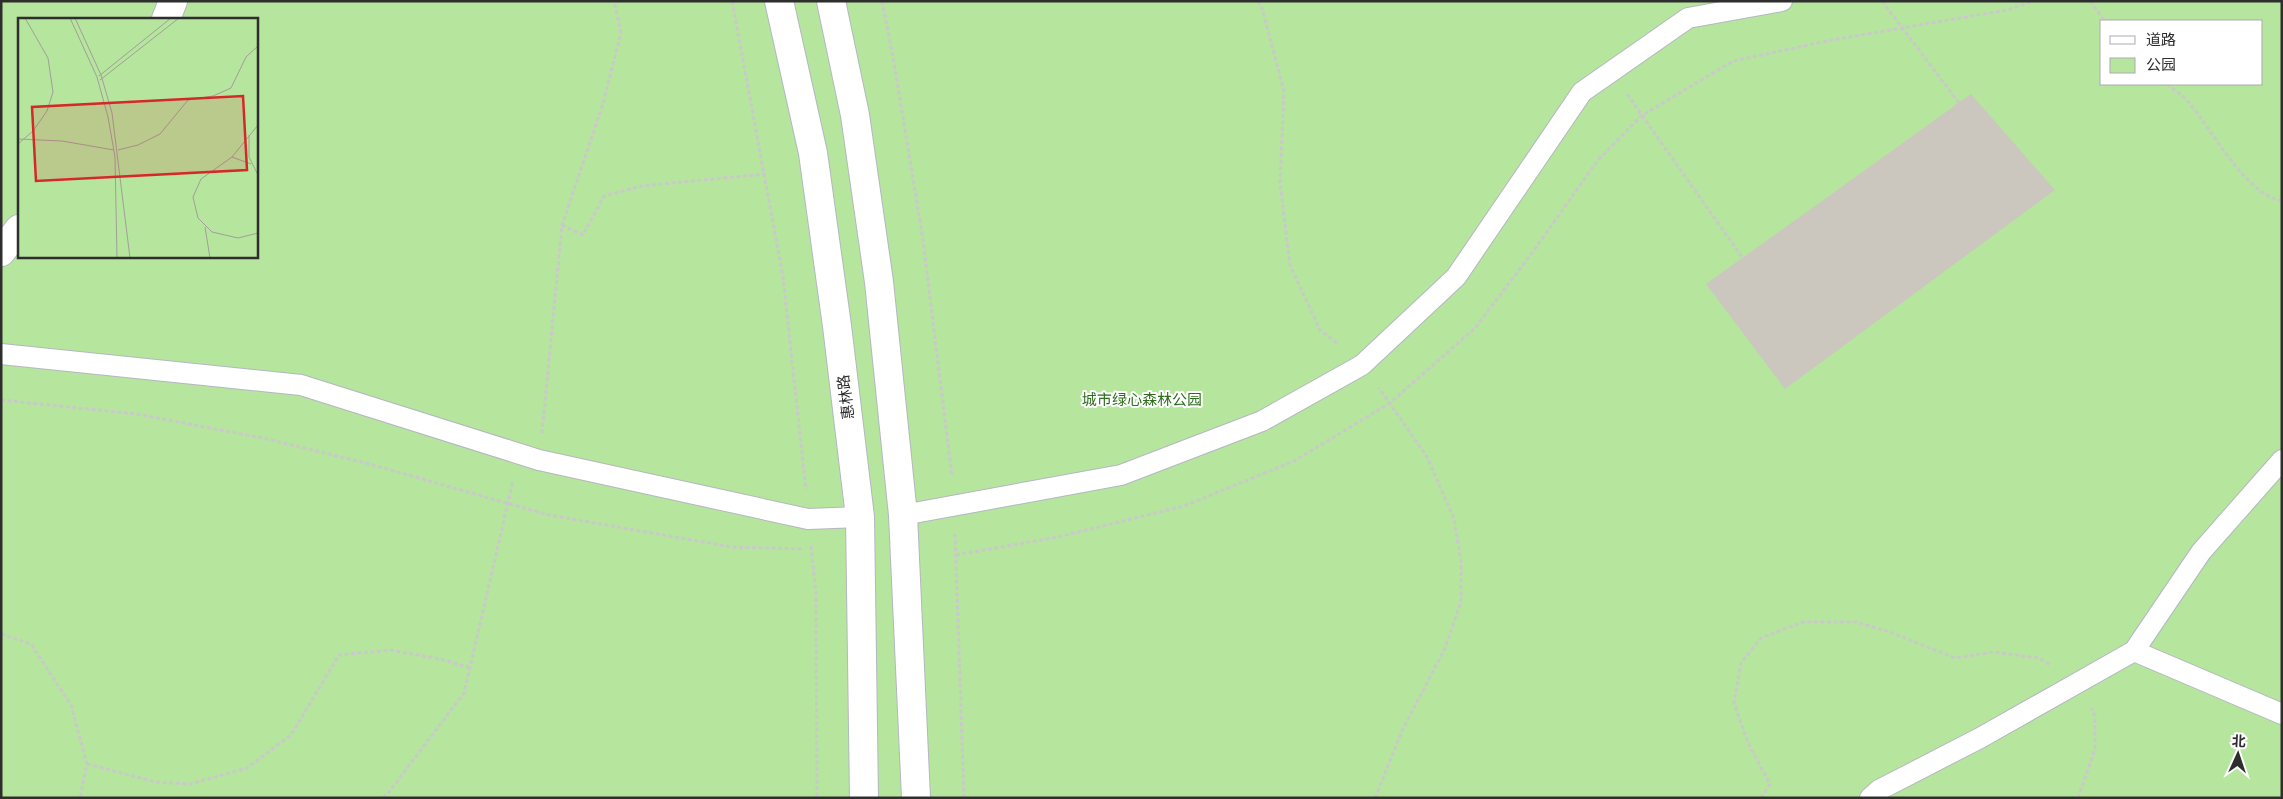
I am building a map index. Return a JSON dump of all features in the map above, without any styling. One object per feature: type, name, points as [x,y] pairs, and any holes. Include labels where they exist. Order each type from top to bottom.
[{"type":"main road","points":[[166,18],[173,1]]},
{"type":"main road","name":"惠林路","points":[[779,1],[812,153],[837,326],[860,517],[864,798]]},
{"type":"main road","points":[[831,1],[855,115],[878,272],[903,515],[916,798]]},
{"type":"main road","points":[[1,252],[18,230]]},
{"type":"lane","points":[[903,515],[954,508],[1121,475],[1262,421],[1362,365],[1456,276],[1582,92],[1688,18],[1782,1]]},
{"type":"lane","points":[[1,354],[302,385],[539,460],[808,519],[860,517]]},
{"type":"lane","points":[[1870,798],[1879,790],[2134,651],[2201,552],[2282,460]]},
{"type":"lane","points":[[2134,651],[2282,714]]},
{"type":"path","points":[[539,460],[562,225],[602,107],[621,33],[614,1]]},
{"type":"path","points":[[732,1],[783,276],[803,456],[816,594],[817,798]]},
{"type":"path","points":[[882,1],[923,240],[951,458],[964,798]]},
{"type":"path","points":[[1258,1],[1262,8],[1284,91],[1280,182],[1290,265],[1320,330],[1362,365],[1427,456],[1454,519],[1461,562],[1461,602],[1445,648],[1402,731],[1375,798]]},
{"type":"path","points":[[1882,1],[1904,28],[1958,103]]},
{"type":"path","points":[[956,555],[1058,537],[1184,506],[1294,460],[1390,402],[1475,328],[1532,253],[1598,160],[1641,116],[1733,61],[1832,40],[2007,10],[2034,1]]},
{"type":"path","points":[[2090,1],[2104,20]]},
{"type":"path","points":[[1612,70],[1641,116],[1742,257]]},
{"type":"path","points":[[2168,85],[2190,103],[2228,159],[2270,198],[2282,201]]},
{"type":"path","points":[[562,225],[583,235],[604,196],[642,186],[765,174]]},
{"type":"path","points":[[1,400],[136,414],[263,438],[366,463],[549,515],[732,547],[811,549]]},
{"type":"path","points":[[383,798],[464,693],[518,453]]},
{"type":"path","points":[[1761,798],[1770,784],[1748,743],[1734,703],[1741,663],[1761,638],[1803,622],[1856,622],[1890,632],[1955,658],[1994,652],[2040,658],[2077,683],[2095,716],[2095,749],[2078,798]]},
{"type":"path","points":[[1,634],[31,644],[71,705],[87,764],[80,798]]},
{"type":"path","points":[[87,764],[156,782],[190,784],[247,768],[291,735],[339,655],[390,650],[440,659],[471,668]]},
{"type":"green space","name":"城市绿心森林公园","points":[[1,1],[2282,1],[2282,798],[1,798]]},
{"type":"building","points":[[1971,94],[2055,190],[1785,389],[1706,284]]}]
